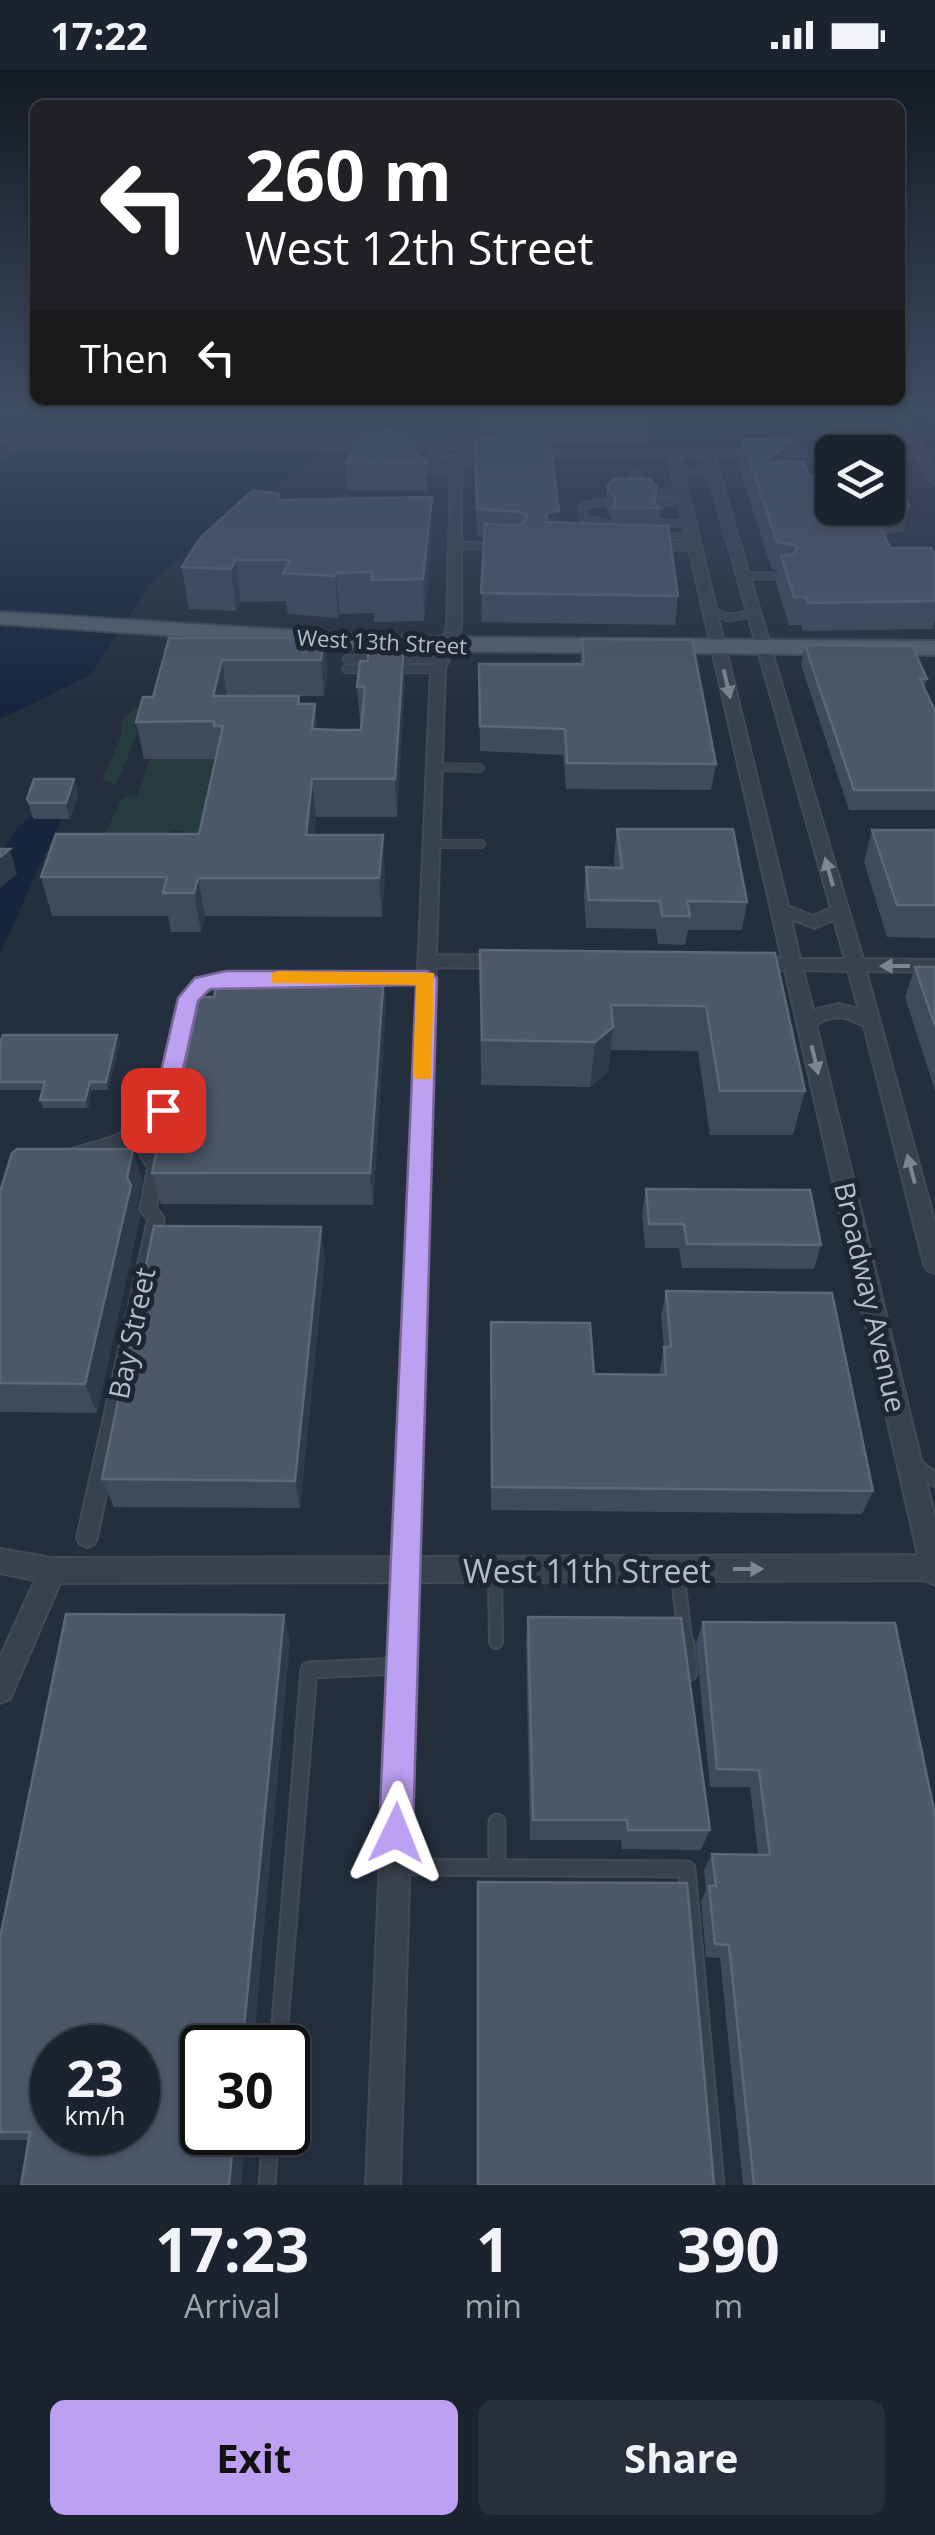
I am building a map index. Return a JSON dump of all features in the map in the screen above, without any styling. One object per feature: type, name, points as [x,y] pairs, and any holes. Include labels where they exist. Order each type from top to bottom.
[{"type":"main road","points":[[0,606],[58,610],[64,622]]},
{"type":"main road","name":"West 13th Street","points":[[0,618],[402,644],[935,648]]},
{"type":"street","points":[[383,2185],[435,767],[442,664],[454,628],[455,510]]},
{"type":"street","name":"Broadway Avenue","points":[[687,510],[935,1569]]},
{"type":"street","points":[[724,510],[872,1022],[935,1264]]},
{"type":"street","points":[[780,909],[814,922],[840,910]]},
{"type":"street","points":[[335,978],[530,962]]},
{"type":"street","points":[[722,964],[935,966]]},
{"type":"street","points":[[55,1155],[117,1146],[137,1136],[163,1110],[188,998],[203,983],[262,978]]},
{"type":"street","points":[[806,1022],[819,1012],[836,1010],[872,1022]]},
{"type":"street","name":"Bay Street","points":[[88,1538],[156,1218],[148,1210],[156,1168],[137,1136]]},
{"type":"street","name":"West 11th Street","points":[[0,1561],[52,1571],[935,1569]]},
{"type":"street","points":[[0,1689],[52,1571]]},
{"type":"lane","points":[[583,510],[583,518],[608,524]]},
{"type":"lane","points":[[658,524],[693,536]]},
{"type":"lane","points":[[645,537],[693,536]]},
{"type":"lane","points":[[649,547],[693,536]]},
{"type":"lane","points":[[455,546],[503,546]]},
{"type":"lane","points":[[744,576],[786,576]]},
{"type":"lane","points":[[710,610],[736,618],[748,614],[752,606]]},
{"type":"lane","points":[[347,664],[442,664]]},
{"type":"lane","points":[[435,767],[480,768]]},
{"type":"lane","points":[[433,844],[481,844]]},
{"type":"lane","points":[[909,1459],[935,1480]]},
{"type":"lane","points":[[677,1569],[690,1684]]},
{"type":"lane","points":[[495,1570],[496,1642]]},
{"type":"lane","points":[[280,2025],[309,1670],[402,1666]]},
{"type":"lane","points":[[497,1822],[498,1868]]},
{"type":"lane","points":[[395,1867],[687,1869],[716,2185]]},
{"type":"lane","points":[[267,2185],[269,2155]]},
{"type":"green space","points":[[135,707],[139,709],[137,734],[116,785],[102,780],[121,737],[121,723]]},
{"type":"green space","points":[[150,759],[220,759],[201,834],[176,830],[155,836],[105,834],[122,799],[138,795]]},
{"type":"water","points":[[0,510],[240,510],[152,582],[91,675],[0,719]]},
{"type":"water","points":[[32,816],[61,819],[0,954],[0,888],[4,884],[5,854],[11,837]]},
{"type":"building","points":[[231,510],[431,510],[423,579],[372,580],[373,572],[335,576],[283,573],[290,560],[236,560],[231,569],[182,567],[200,538]]},
{"type":"building","points":[[487,510],[559,510],[547,513],[546,522],[668,526],[678,596],[481,593],[485,524],[521,525],[527,517],[521,512]]},
{"type":"building","points":[[766,510],[815,510],[815,525],[880,525],[890,548],[931,548],[935,556],[935,601],[808,603],[806,597],[794,597],[781,556],[795,554],[797,546],[777,542]]},
{"type":"building","points":[[169,638],[324,638],[321,660],[222,660],[213,696],[299,696],[298,704],[315,704],[312,729],[337,730],[361,730],[365,687],[357,687],[360,661],[368,661],[369,643],[404,643],[395,779],[312,779],[306,835],[383,835],[379,878],[198,878],[194,893],[163,893],[167,877],[41,877],[56,834],[199,834],[223,726],[214,726],[214,721],[136,722],[143,697],[153,697]]},
{"type":"building","points":[[582,639],[692,640],[716,764],[567,763],[565,729],[480,726],[479,664],[584,664]]},
{"type":"building","points":[[805,645],[912,646],[927,679],[920,679],[935,711],[935,790],[854,790]]},
{"type":"building","points":[[34,779],[74,779],[66,803],[30,803],[27,799]]},
{"type":"building","points":[[617,829],[733,829],[747,902],[687,901],[690,916],[662,916],[660,901],[589,900],[586,867],[622,868]]},
{"type":"building","points":[[872,830],[935,830],[935,905],[897,905]]},
{"type":"building","points":[[480,950],[775,953],[805,1091],[720,1091],[706,1006],[611,1005],[613,1027],[595,1042],[482,1040]]},
{"type":"building","points":[[915,967],[935,967],[935,1026]]},
{"type":"building","points":[[220,972],[384,972],[370,1173],[152,1173],[157,1149],[168,1149],[199,997],[214,997]]},
{"type":"building","points":[[3,1035],[117,1035],[106,1082],[90,1082],[85,1100],[40,1100],[45,1082],[0,1082]]},
{"type":"building","points":[[17,1149],[133,1149],[127,1178],[131,1185],[85,1384],[0,1383],[0,1192],[12,1153]]},
{"type":"building","points":[[646,1189],[810,1190],[821,1245],[687,1244],[684,1224],[649,1224]]},
{"type":"building","points":[[154,1226],[321,1227],[295,1481],[102,1479]]},
{"type":"building","points":[[666,1291],[832,1293],[873,1491],[492,1487],[491,1322],[590,1323],[594,1374],[666,1375],[664,1347],[671,1347]]},
{"type":"building","points":[[66,1614],[284,1615],[244,2025],[180,2025],[180,2155],[232,2155],[229,2185],[21,2185],[30,2132],[0,2132],[0,1938]]},
{"type":"building","points":[[528,1617],[681,1618],[710,1830],[628,1830],[627,1820],[533,1820]]},
{"type":"building","points":[[703,1622],[895,1623],[935,1815],[935,2185],[754,2185],[729,1945],[715,1944],[709,1886],[716,1886],[712,1854],[770,1855],[759,1770],[717,1769]]},
{"type":"building","points":[[478,1882],[687,1883],[714,2185],[478,2185]]},
{"type":"slow traffic","points":[[279,978],[427,978],[424,1074]]},
{"type":"route","points":[[163,1110],[188,998],[203,983],[226,978],[427,978],[396,1833]]}]
